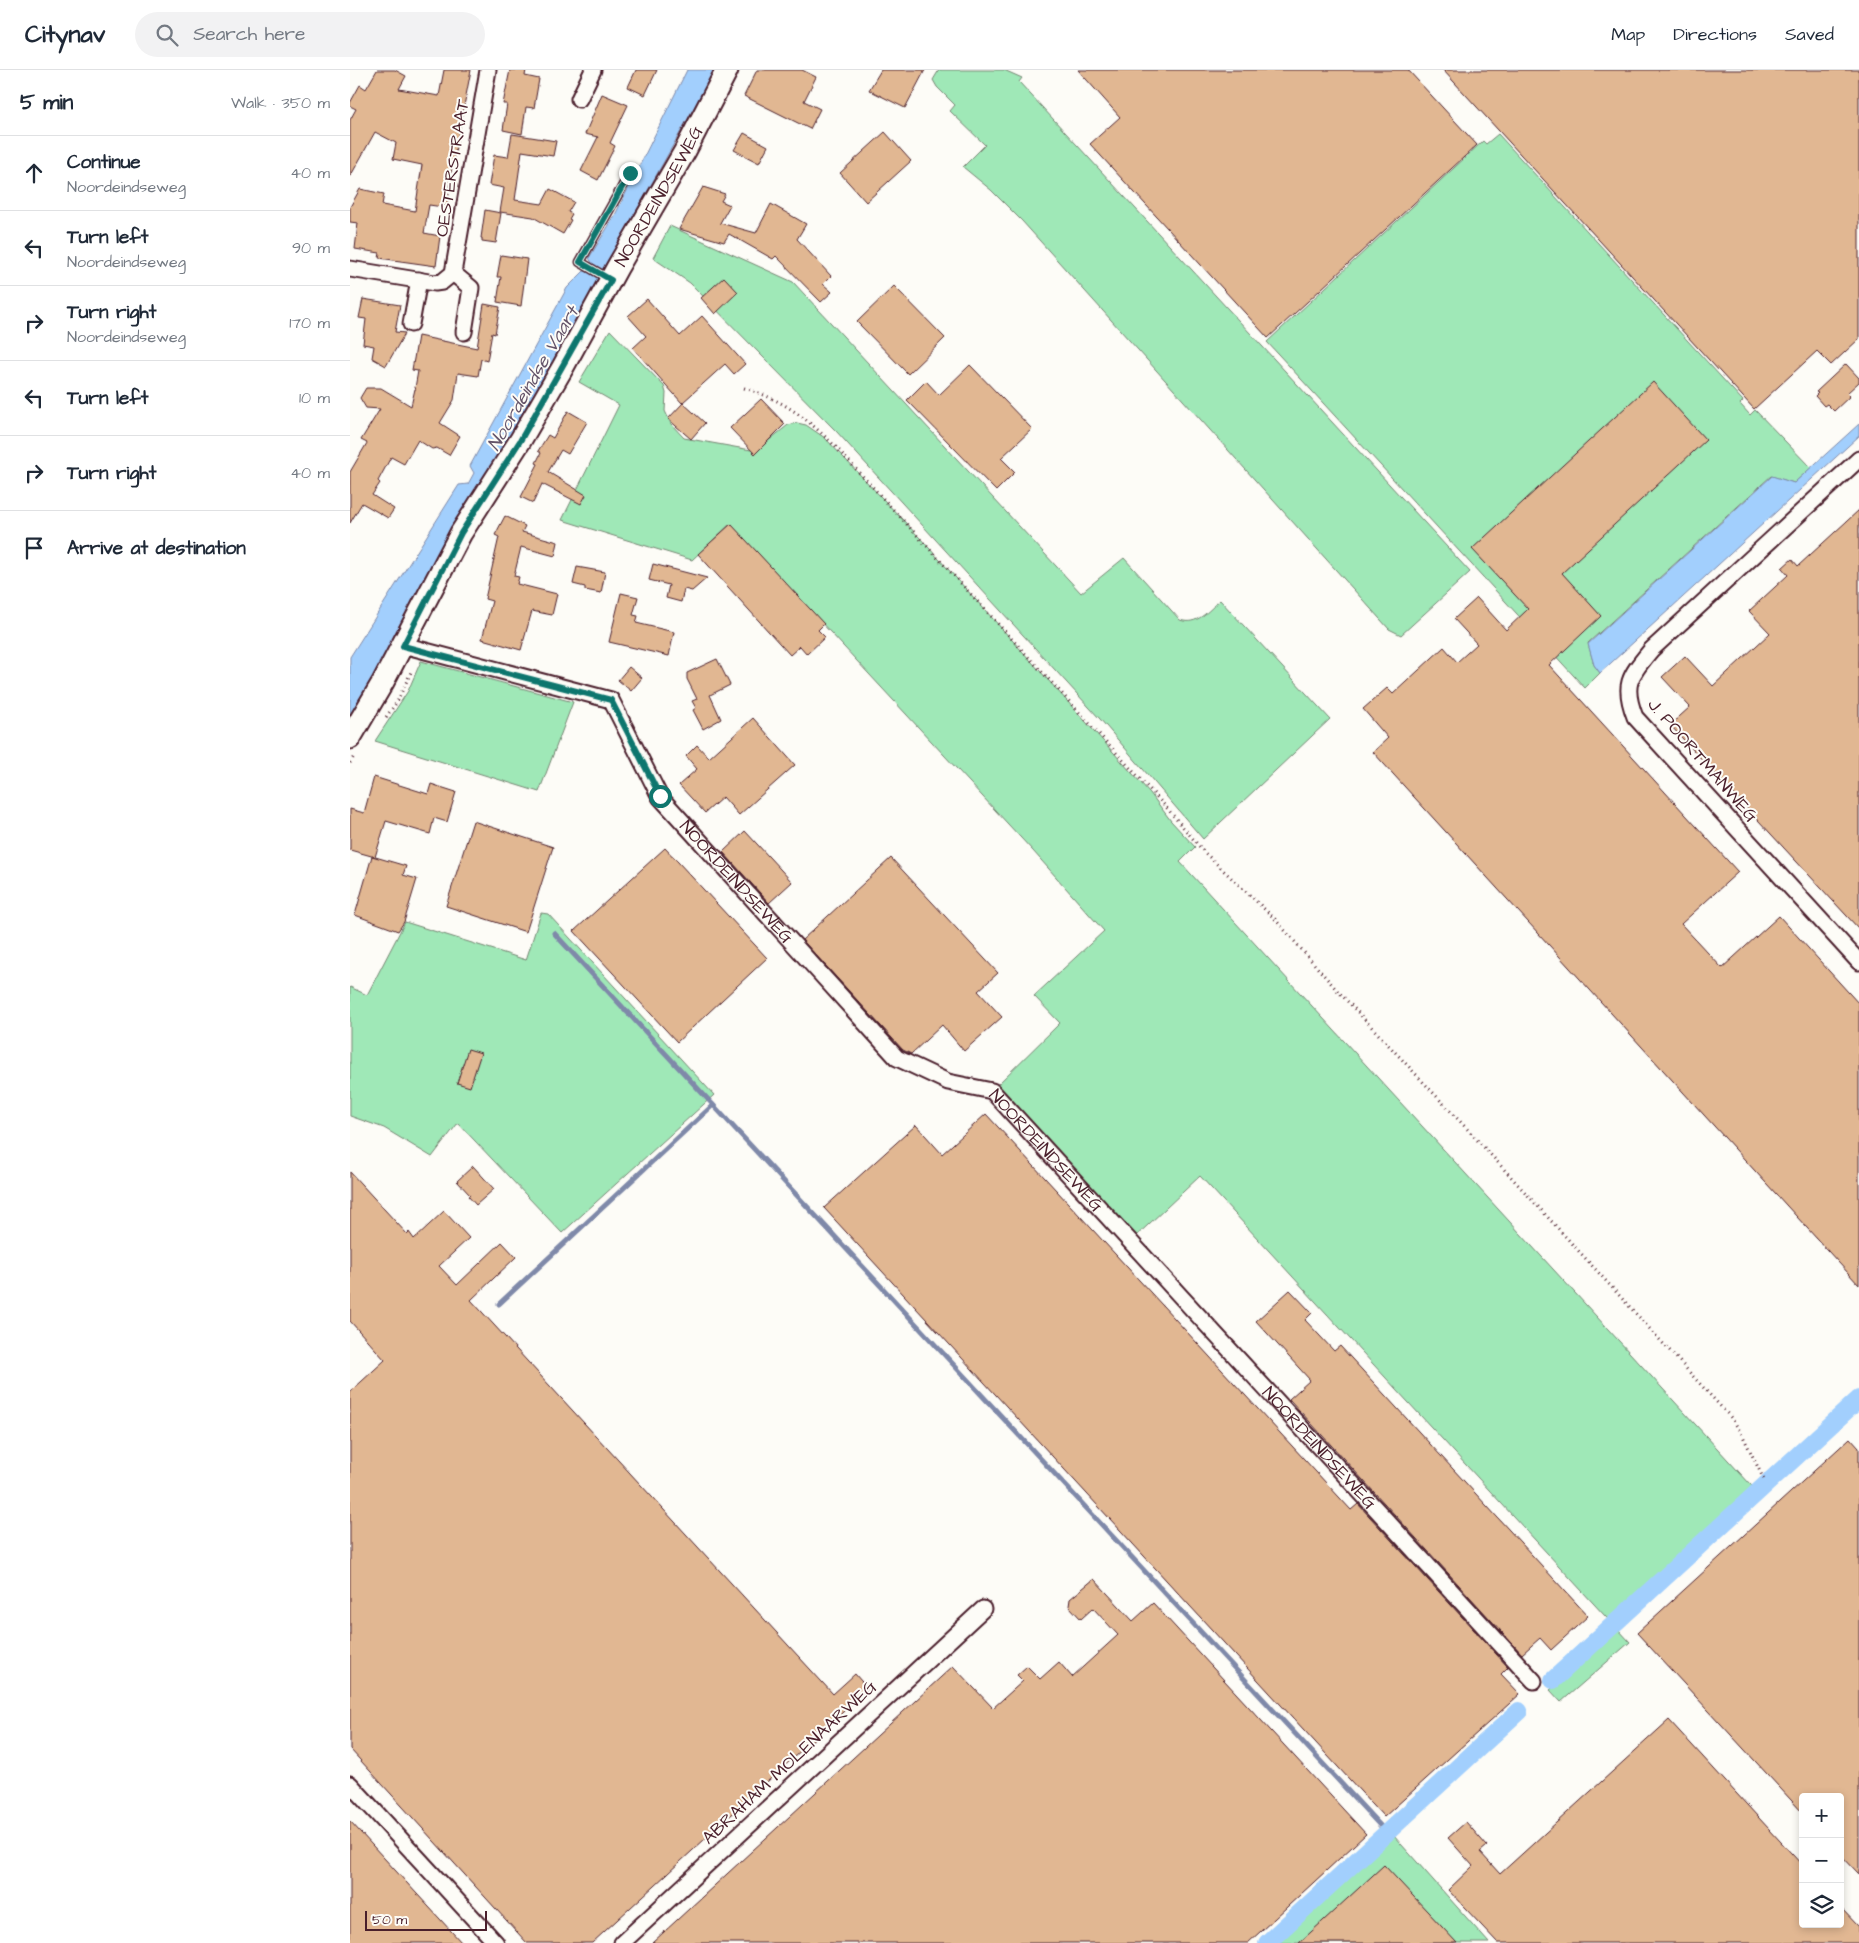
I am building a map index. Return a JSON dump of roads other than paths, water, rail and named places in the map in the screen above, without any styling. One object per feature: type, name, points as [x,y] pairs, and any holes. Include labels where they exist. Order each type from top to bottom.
[{"type":"street","name":"OESTERSTRAAT","points":[[453,272],[488,70]]},
{"type":"street","points":[[579,99],[593,70]]},
{"type":"street","name":"NOORDEINDSEWEG","points":[[350,738],[411,648],[461,533],[520,441],[605,277],[684,152],[728,70]]},
{"type":"street","points":[[350,268],[435,283],[442,282],[453,272],[471,288],[464,332]]},
{"type":"street","points":[[411,324],[419,280]]},
{"type":"street","name":"J. POORTMANWEG","points":[[1859,459],[1651,650],[1636,669],[1628,685],[1629,700],[1636,717],[1859,962]]},
{"type":"street","name":"NOORDEINDSEWEG","points":[[411,648],[611,700],[660,796],[897,1058],[948,1082],[992,1091],[1534,1681]]},
{"type":"street","name":"ABRAHAM MOLENAARWEG","points":[[622,1943],[983,1609]]},
{"type":"street","points":[[350,1784],[496,1943]]},
{"type":"lane","points":[[605,277],[580,262],[630,173]]},
{"type":"water","name":"Noordeindse Vaart","points":[[687,70],[715,70],[604,269],[601,270],[598,277],[599,280],[510,436],[470,498],[427,574],[392,644],[350,715],[350,657],[459,485],[468,484],[474,473],[470,466],[567,288],[584,271],[591,273],[594,266],[589,258],[614,217]]},
{"type":"water","points":[[1859,424],[1859,436],[1600,673],[1594,665],[1588,644],[1772,476],[1794,483]]},
{"type":"waterway","points":[[554,933],[1387,1833]]},
{"type":"waterway","points":[[499,1304],[713,1105]]},
{"type":"waterway","points":[[1553,1680],[1859,1399]]},
{"type":"waterway","points":[[1267,1943],[1519,1711]]}]
